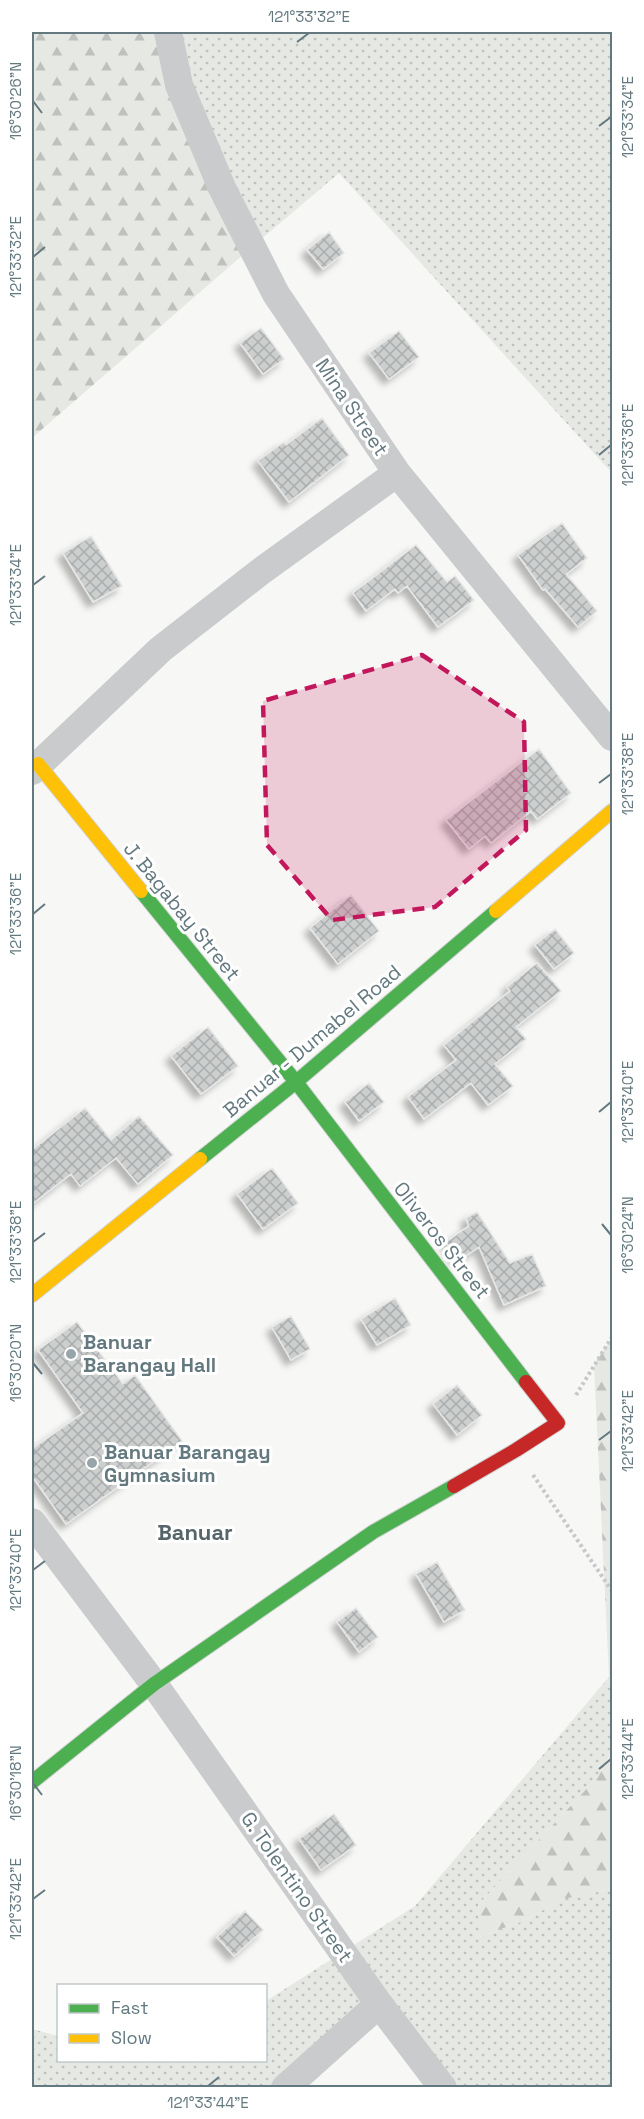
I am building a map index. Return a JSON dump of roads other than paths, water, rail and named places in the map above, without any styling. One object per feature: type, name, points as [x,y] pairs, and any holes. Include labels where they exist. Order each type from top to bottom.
[{"type":"street","name":"Mina Street","points":[[168,32],[179,85],[222,188],[276,294],[397,473],[612,737]]},
{"type":"street","points":[[35,768],[160,649],[260,572],[397,473]]},
{"type":"street","name":"J. Bagabay Street","points":[[35,768],[296,1082]]},
{"type":"street","name":"Banuar - Dumabel Road","points":[[32,1295],[296,1082],[612,811]]},
{"type":"street","name":"Oliveros Street","points":[[154,1684],[373,1532],[516,1450],[558,1423],[296,1082]]},
{"type":"street","name":"G. Tolentino Street","points":[[32,1522],[154,1684],[379,2004],[443,2088]]},
{"type":"street","points":[[32,1782],[154,1684]]},
{"type":"street","points":[[285,2088],[379,2004]]},
{"type":"place","name":"Banuar Barangay Hall","points":[[71,1354]]},
{"type":"place","name":"Banuar Barangay Gymnasium","points":[[92,1463]]},
{"type":"district","name":"Banuar","points":[[195,1532]]}]
